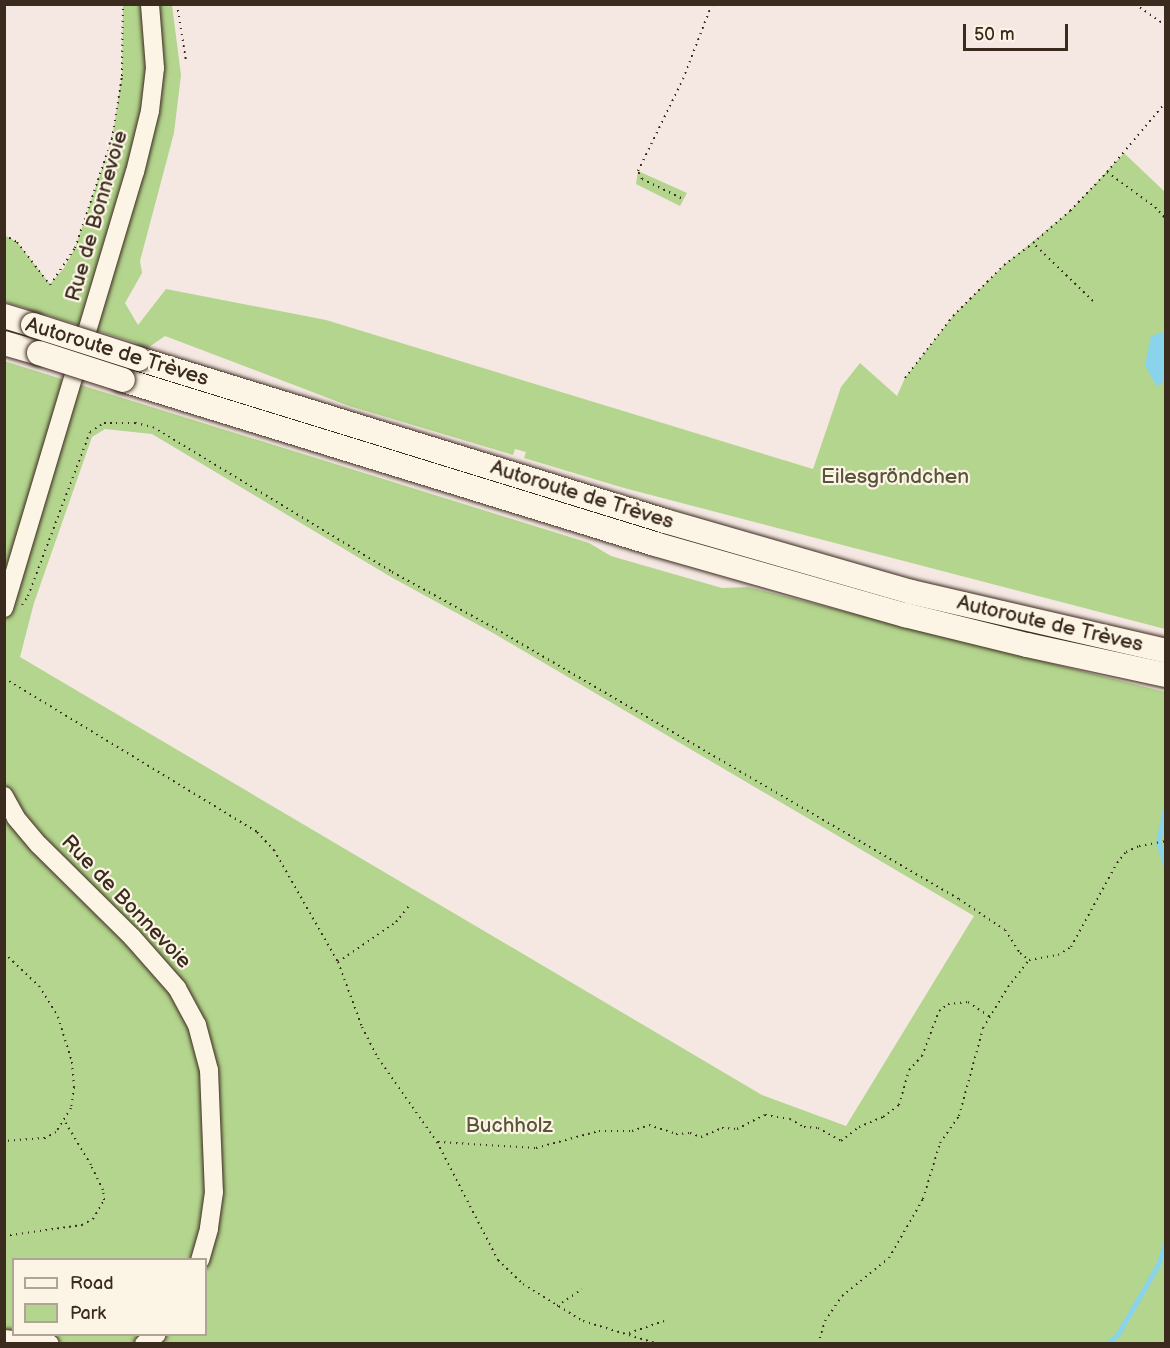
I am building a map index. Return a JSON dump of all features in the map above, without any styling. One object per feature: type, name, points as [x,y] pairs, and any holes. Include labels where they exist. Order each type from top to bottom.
[{"type":"highway","name":"Autoroute de Trèves","points":[[4,316],[665,521],[911,592],[1166,651]]},
{"type":"highway","name":"Autoroute de Trèves","points":[[4,343],[655,544],[904,615],[1166,675]]},
{"type":"main road","name":"Rue de Bonnevoie","points":[[13,607],[132,184],[150,111],[155,68],[150,4]]},
{"type":"main road","name":"Rue de Bonnevoie","points":[[4,796],[16,818],[39,845],[132,937],[177,988],[197,1025],[209,1070],[214,1192],[209,1229],[201,1258]]},
{"type":"main road","points":[[4,1339],[50,1344]]},
{"type":"path","points":[[4,235],[17,242],[50,285],[75,248],[112,139],[122,76],[123,4]]},
{"type":"path","points":[[177,4],[186,61]]},
{"type":"path","points":[[681,198],[642,179],[638,171],[683,79],[712,4]]},
{"type":"path","points":[[1135,4],[1166,26]]},
{"type":"path","points":[[905,378],[953,316],[1004,264],[1034,243],[1070,211],[1107,172],[1166,102]]},
{"type":"path","points":[[1107,172],[1155,207],[1166,219]]},
{"type":"path","points":[[1034,243],[1093,301]]},
{"type":"path","points":[[13,607],[28,596],[90,432],[104,423],[135,423],[153,427],[392,572],[496,629],[959,899],[1005,930],[1020,954],[1029,960],[1058,955],[1071,947],[1117,863],[1126,852],[1139,846],[1166,841]]},
{"type":"path","points":[[4,678],[257,832],[274,850],[338,962],[362,1027],[378,1058],[437,1142],[498,1260],[523,1284],[583,1321],[629,1333],[658,1344]]},
{"type":"path","points":[[338,962],[396,922],[410,906]]},
{"type":"path","points":[[4,953],[39,986],[58,1017],[72,1062],[74,1087],[71,1108],[56,1132],[45,1138],[4,1140]]},
{"type":"path","points":[[818,1344],[825,1321],[842,1296],[889,1258],[923,1199],[940,1143],[959,1116],[983,1028],[1029,960]]},
{"type":"path","points":[[437,1142],[536,1148],[599,1131],[632,1131],[649,1125],[676,1134],[690,1133],[701,1137],[722,1128],[737,1129],[765,1115],[790,1119],[804,1127],[818,1128],[841,1141],[859,1127],[883,1117],[899,1105],[909,1070],[922,1056],[939,1011],[948,1004],[968,1002],[990,1017]]},
{"type":"path","points":[[4,1236],[82,1225],[93,1219],[104,1200],[103,1190],[91,1165],[64,1120]]},
{"type":"path","points":[[556,1306],[582,1289]]},
{"type":"path","points":[[629,1333],[664,1321]]},
{"type":"path","points":[[1162,1344],[1166,1337]]},
{"type":"green space","name":"Eilesgröndchen","points":[[123,5],[172,5],[181,75],[174,133],[140,261],[142,273],[125,303],[138,325],[166,289],[326,320],[813,469],[841,387],[860,363],[897,396],[905,378],[953,316],[1004,265],[1070,211],[1124,153],[1165,192],[1165,629],[624,488],[524,458],[526,452],[515,449],[513,455],[349,406],[165,336],[149,347],[5,302],[4,235],[17,242],[50,284],[64,268],[75,248],[112,139],[122,76]]},
{"type":"green space","points":[[638,171],[687,193],[680,206],[636,184]]},
{"type":"green space","name":"Buchholz","points":[[4,361],[589,543],[611,556],[722,588],[748,587],[1165,692],[1165,1343],[5,1343]],"holes":[[[105,429],[152,434],[391,577],[493,633],[974,916],[846,1126],[762,1095],[20,657],[34,603],[92,437]]]},
{"type":"water","points":[[1165,331],[1165,380],[1157,387],[1145,365],[1151,336]]},
{"type":"waterway","points":[[1166,805],[1159,842],[1166,868]]},
{"type":"waterway","points":[[1107,1344],[1118,1334],[1158,1265],[1166,1240]]}]
